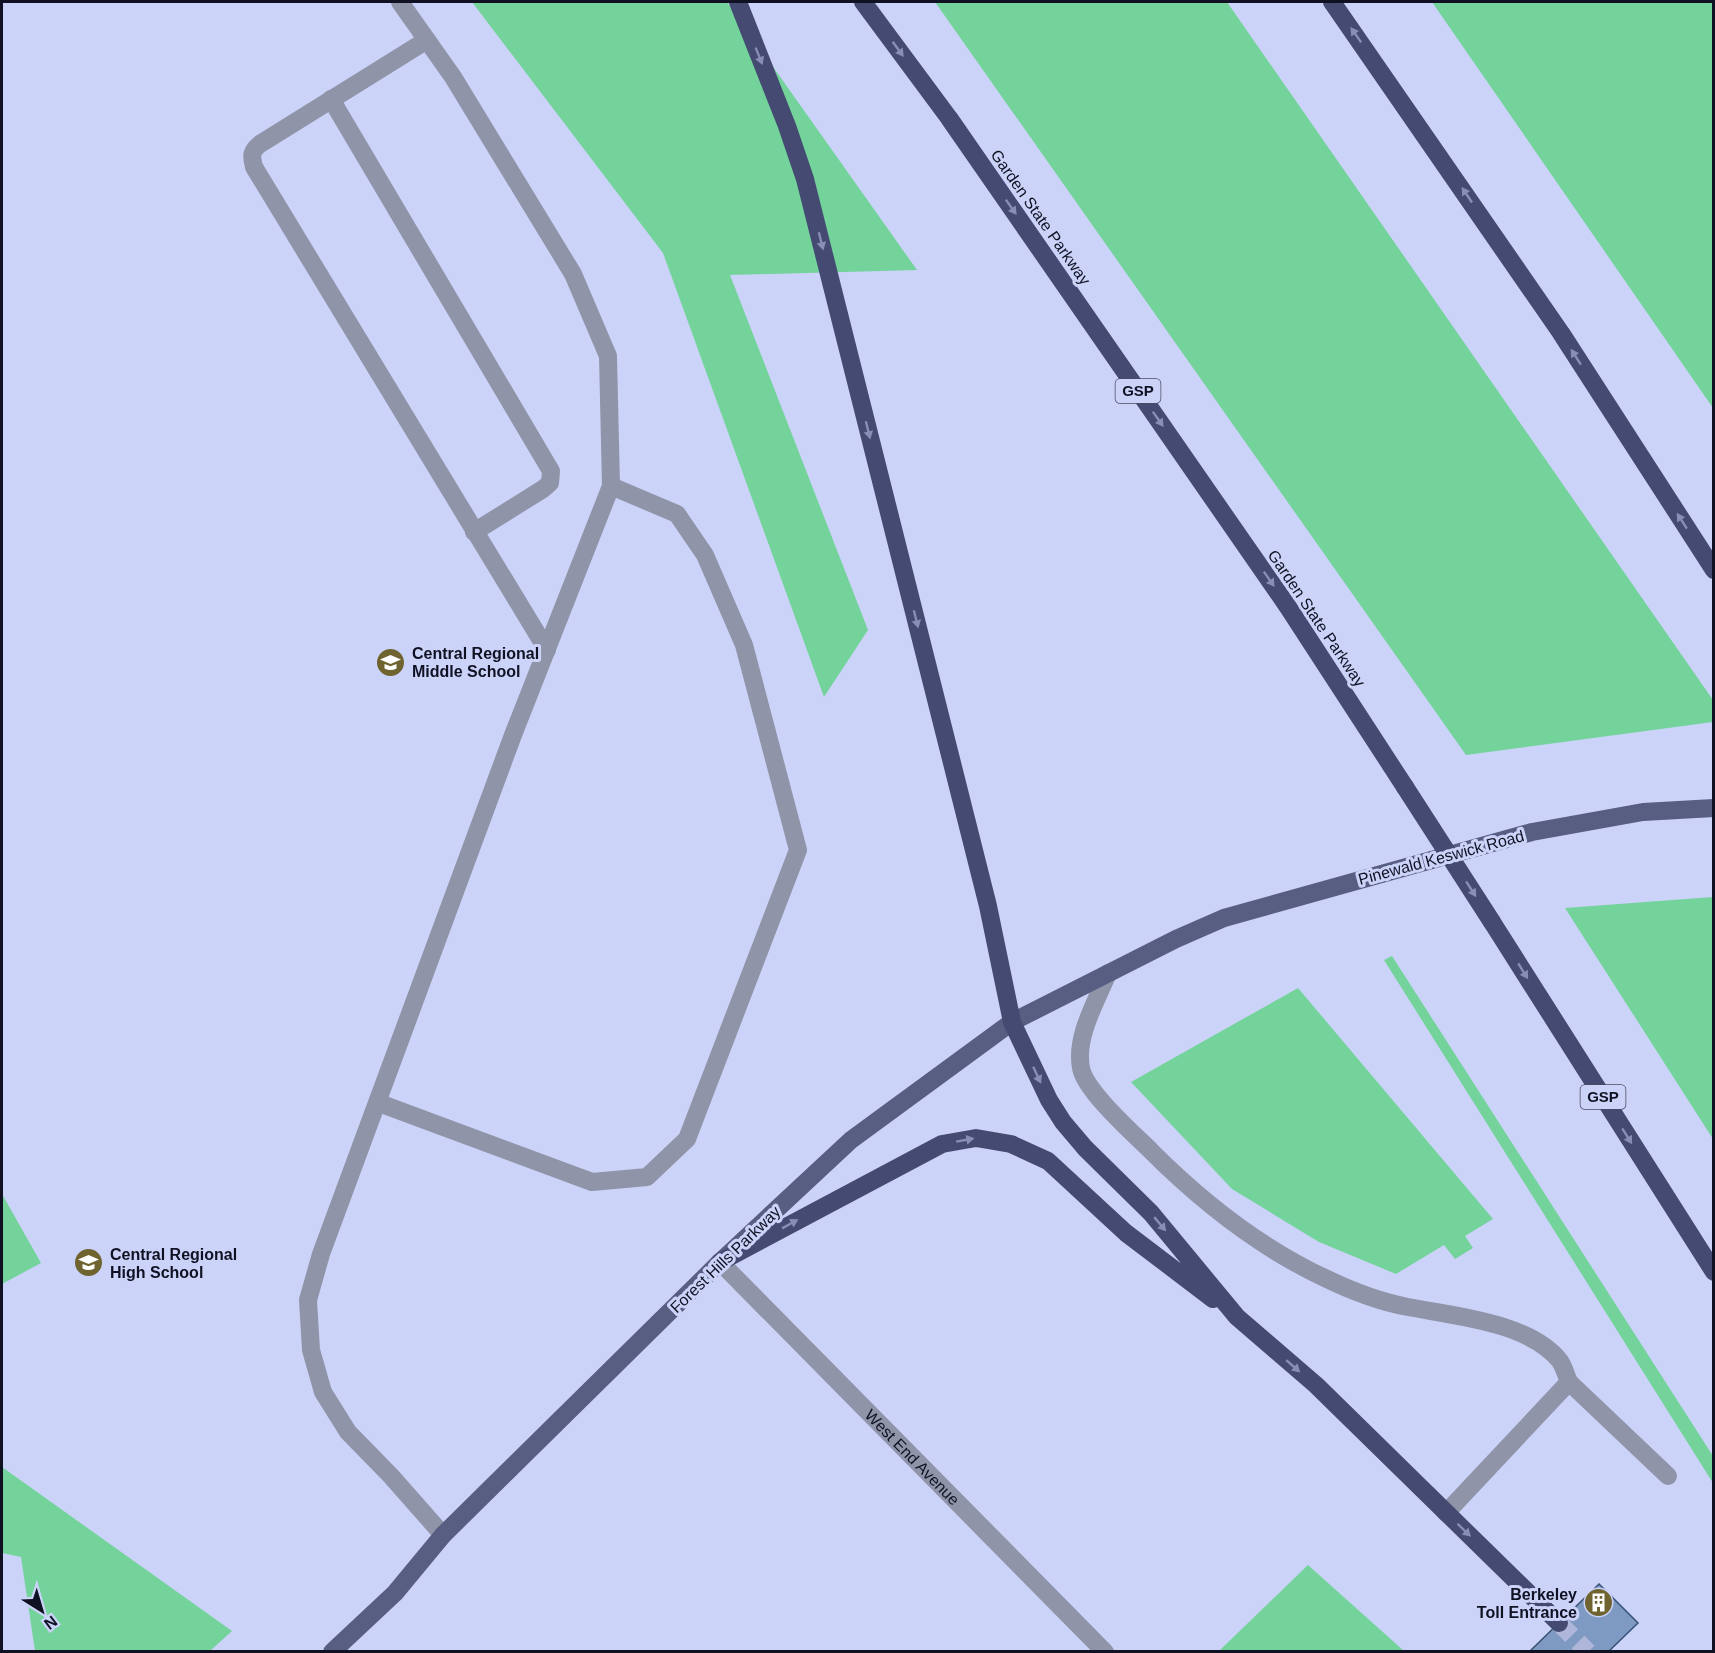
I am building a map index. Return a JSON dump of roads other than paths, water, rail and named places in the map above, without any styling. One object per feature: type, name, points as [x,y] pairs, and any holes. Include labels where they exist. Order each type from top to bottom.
[{"type":"highway","points":[[738,2],[788,126],[805,179],[988,906],[1012,1022],[1049,1100],[1063,1122],[1085,1148],[1151,1213],[1237,1317]]},
{"type":"highway","name":"Garden State Parkway","points":[[863,2],[949,118],[1288,607],[1492,922],[1713,1272]]},
{"type":"highway","points":[[1332,2],[1561,333],[1713,570]]},
{"type":"highway","points":[[720,1262],[942,1144],[976,1138],[1011,1144],[1048,1161],[1126,1233],[1237,1317],[1316,1385],[1559,1623]]},
{"type":"main road","name":"Pinewald Keswick Road","points":[[1176,939],[1224,918],[1532,832],[1643,812],[1713,808]]},
{"type":"main road","name":"Forest Hills Parkway","points":[[332,1652],[395,1593],[443,1535],[720,1262],[851,1140],[1012,1022],[1176,939]]},
{"type":"street","points":[[400,2],[453,77],[573,274],[608,356],[611,486],[509,746],[379,1103],[321,1254],[309,1300],[311,1350],[323,1392],[348,1432],[443,1535]]},
{"type":"street","points":[[427,40],[253,150],[251,158],[254,167],[547,650]]},
{"type":"street","points":[[332,99],[551,471],[550,483],[543,489],[474,532]]},
{"type":"street","points":[[379,1103],[592,1182],[647,1177],[687,1139],[798,850],[744,645],[705,555],[677,514],[611,486]]},
{"type":"street","points":[[1108,973],[1082,1041],[1081,1070],[1091,1087],[1112,1111],[1190,1189],[1267,1247],[1328,1280],[1382,1300],[1491,1323],[1528,1337],[1552,1353],[1561,1363],[1569,1382],[1668,1476]]},
{"type":"street","name":"West End Avenue","points":[[720,1262],[1105,1652]]},
{"type":"street","points":[[1446,1513],[1569,1382]]},
{"type":"tunnel","points":[[1559,1623],[1588,1652]]},
{"type":"place","name":"Central Regional Middle School","points":[[391,662]]},
{"type":"place","name":"Central Regional High School","points":[[89,1263]]},
{"type":"place","name":"Berkeley Toll Entrance","points":[[1598,1603]]}]
